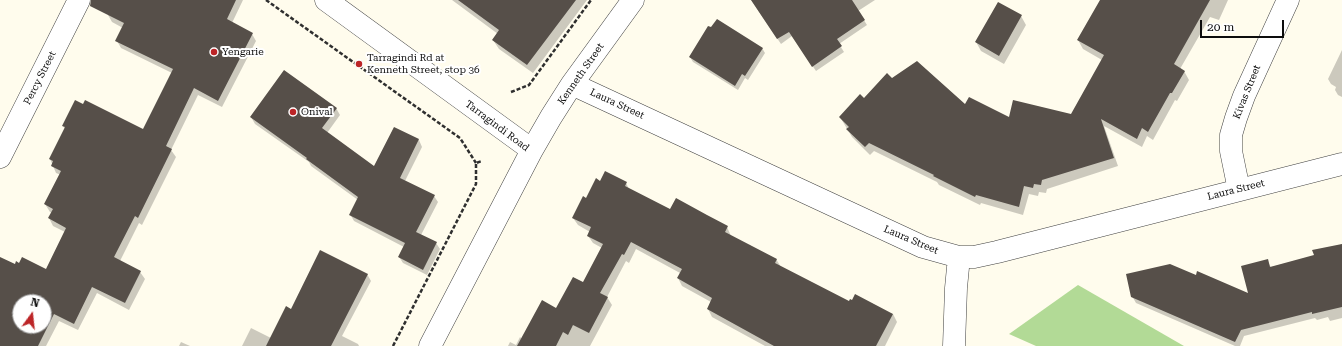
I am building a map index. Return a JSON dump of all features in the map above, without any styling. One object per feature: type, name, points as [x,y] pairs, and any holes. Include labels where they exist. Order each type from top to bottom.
[{"type":"street","name":"Percy Street","points":[[0,157],[80,0]]},
{"type":"street","name":"Tarragindi Road","points":[[326,0],[532,150],[430,346]]},
{"type":"street","name":"Kenneth Street","points":[[532,150],[572,84],[633,0]]},
{"type":"street","name":"Kivas Street","points":[[1239,190],[1231,151],[1231,135],[1244,96],[1288,0]]},
{"type":"street","name":"Laura Street","points":[[572,84],[923,247],[959,256],[974,257],[992,253],[1342,164]]},
{"type":"street","points":[[954,346],[956,288],[959,256]]},
{"type":"path","points":[[266,0],[460,138],[476,163],[476,184],[393,346]]},
{"type":"path","points":[[511,92],[529,85],[591,0]]},
{"type":"path","points":[[476,163],[482,161]]},
{"type":"green space","points":[[1078,285],[1184,346],[1036,346],[1009,334]]},
{"type":"building","points":[[91,0],[236,0],[227,19],[253,33],[218,101],[194,88],[166,146],[172,149],[138,218],[135,216],[114,257],[141,271],[125,303],[92,287],[74,324],[54,314],[52,318],[52,294],[12,294],[12,334],[44,334],[38,346],[0,346],[0,257],[15,264],[16,261],[19,263],[22,257],[46,269],[66,228],[48,218],[53,209],[44,204],[61,171],[51,166],[53,161],[49,159],[65,127],[62,126],[75,100],[83,104],[85,100],[143,129],[173,69],[115,41],[124,23],[90,6]]},
{"type":"building","points":[[458,0],[576,0],[527,65],[492,40],[499,30]]},
{"type":"building","points":[[751,0],[852,0],[865,20],[837,39],[842,46],[812,67],[789,32],[777,39]]},
{"type":"building","points":[[1100,0],[1210,0],[1174,64],[1185,71],[1172,93],[1170,93],[1148,132],[1142,128],[1137,139],[1101,119],[1114,158],[1042,180],[1041,185],[1034,184],[1033,188],[1024,186],[1019,207],[976,195],[975,197],[869,143],[865,147],[846,129],[849,127],[839,117],[860,94],[864,98],[887,73],[892,78],[917,61],[965,104],[969,97],[1009,117],[1013,100],[1071,114],[1104,55],[1077,40]]},
{"type":"building","points":[[998,2],[1022,15],[999,56],[975,42]]},
{"type":"building","points":[[717,19],[763,48],[745,76],[742,74],[735,86],[689,57],[708,26],[711,27]]},
{"type":"building","points":[[284,70],[337,108],[322,128],[374,166],[394,127],[419,139],[400,178],[435,195],[416,232],[437,242],[423,270],[398,257],[405,243],[349,215],[358,197],[250,117]]},
{"type":"building","points":[[605,171],[627,182],[625,186],[670,209],[676,198],[728,226],[725,232],[777,259],[775,263],[849,301],[850,299],[852,300],[855,294],[893,314],[876,346],[774,346],[707,309],[712,298],[677,278],[682,269],[631,242],[624,255],[622,254],[600,293],[608,297],[589,333],[573,325],[568,335],[563,332],[556,346],[517,346],[542,300],[556,308],[573,277],[583,282],[603,244],[587,236],[591,227],[572,218],[583,196],[586,198],[596,178],[600,181]]},
{"type":"building","points":[[1342,244],[1342,307],[1312,314],[1312,312],[1241,330],[1235,342],[1131,297],[1126,274],[1170,264],[1196,275],[1197,271],[1248,293],[1241,266],[1268,259],[1270,267],[1314,255],[1312,250]]},
{"type":"building","points":[[320,250],[368,274],[331,346],[266,346],[286,306],[291,309]]},
{"type":"place","name":"Yengarie","points":[[214,52]]},
{"type":"place","name":"Tarragindi Rd at Kenneth Street, stop 36","points":[[359,64]]},
{"type":"place","name":"Onival","points":[[293,112]]}]
